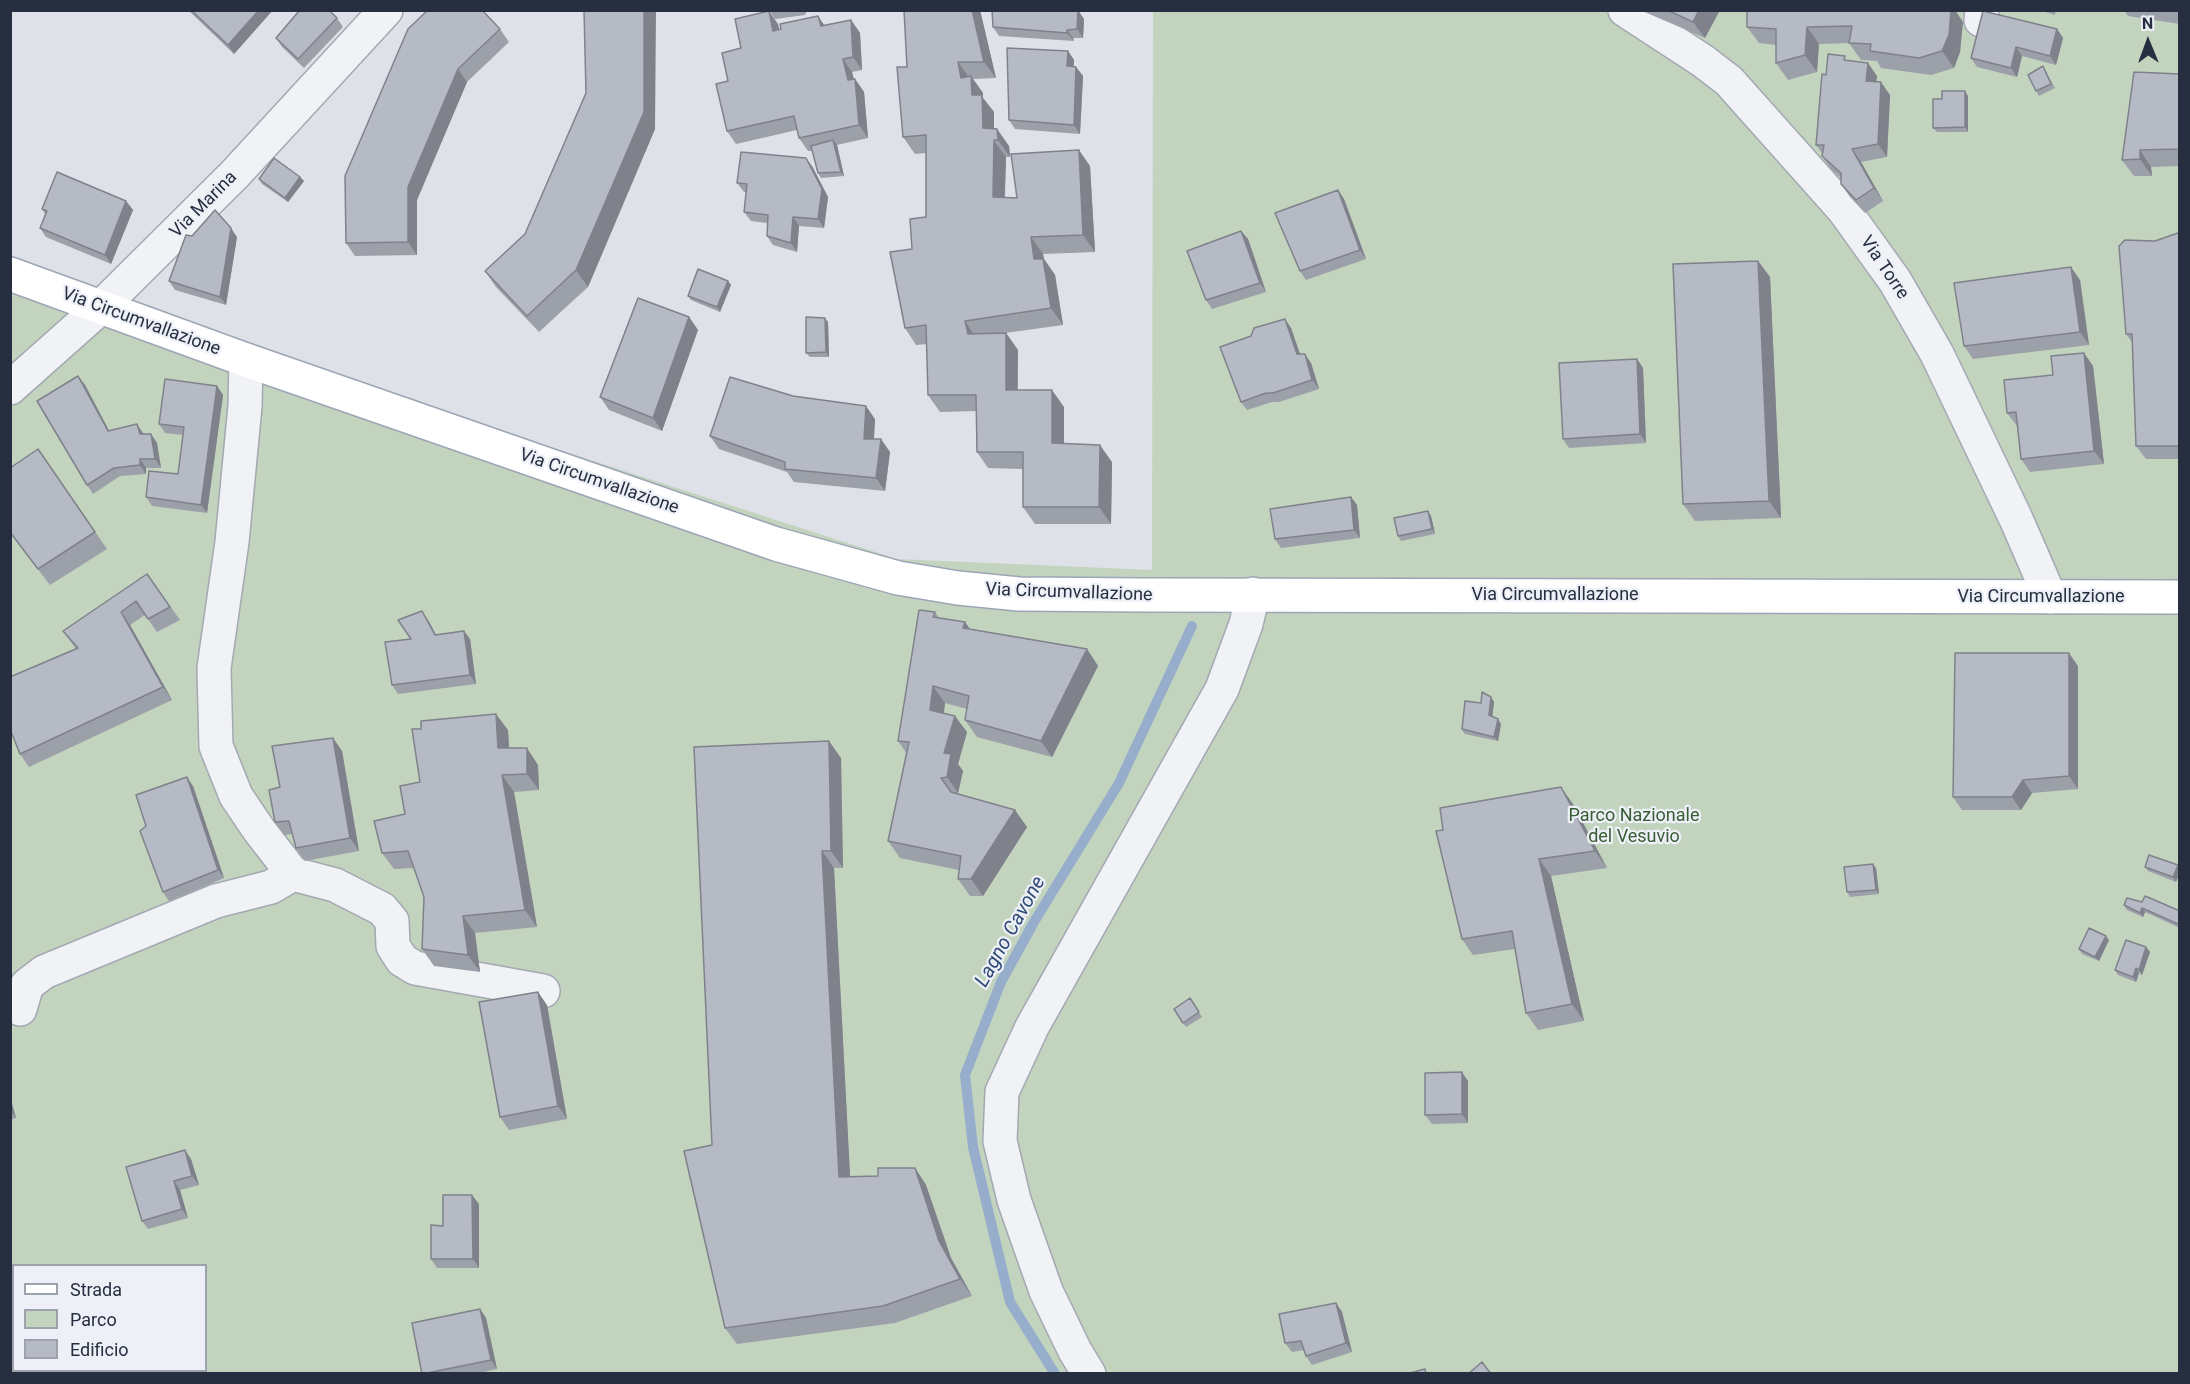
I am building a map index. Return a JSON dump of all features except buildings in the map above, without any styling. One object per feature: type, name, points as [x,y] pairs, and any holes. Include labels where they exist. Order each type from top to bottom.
[{"type":"main road","name":"Via Circumvallazione","points":[[10,274],[246,360],[776,544],[898,578],[958,588],[1019,594],[1144,595],[2180,597]]},
{"type":"street","name":"Via Marina","points":[[10,388],[101,307],[235,174],[386,10]]},
{"type":"street","name":"Via Torre","points":[[1625,10],[1703,61],[1729,81],[1844,210],[1895,281],[1937,354],[2050,597]]},
{"type":"street","points":[[246,360],[245,406],[232,543],[214,668],[216,746],[236,796],[293,874],[334,885],[382,909],[392,921],[393,946],[402,960],[415,968],[543,992]]},
{"type":"street","points":[[1089,1374],[1046,1291],[1014,1200],[1000,1141],[1002,1092],[1032,1028],[1222,689],[1246,624],[1253,594]]},
{"type":"street","points":[[20,1009],[27,985],[44,972],[216,901],[271,887],[293,874]]},
{"type":"green space","name":"Parco Nazionale del Vesuvio","points":[[1153,11],[2179,11],[2179,1373],[11,1373],[10,264],[237,346],[897,559],[1152,570]]},
{"type":"waterway","name":"Lagno Cavone","points":[[1055,1374],[1010,1302],[973,1147],[965,1075],[1001,982],[1034,922],[1119,783],[1192,626]]}]
